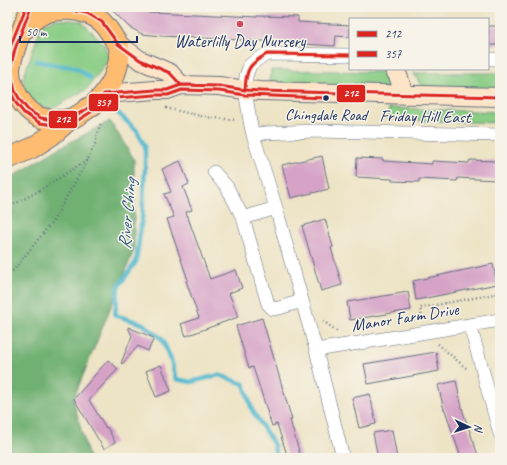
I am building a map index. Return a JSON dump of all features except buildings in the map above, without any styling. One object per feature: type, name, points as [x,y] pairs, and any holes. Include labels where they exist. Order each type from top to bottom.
[{"type":"main road","points":[[31,7],[13,58],[12,81],[15,91],[28,110],[41,118],[55,120],[70,119]]},
{"type":"main road","points":[[13,58],[37,17],[47,12],[56,10],[75,9],[102,22],[118,44],[140,60],[170,73],[181,85]]},
{"type":"main road","points":[[100,105],[118,68],[118,44]]},
{"type":"main road","points":[[395,70],[399,78],[404,95]]},
{"type":"main road","points":[[7,159],[32,148],[52,135],[70,119],[100,105],[155,90],[167,90],[181,85],[220,86],[245,90],[500,97]]},
{"type":"street","points":[[343,458],[303,303],[276,208],[253,135],[245,90],[246,76],[250,66],[267,54],[349,55]]},
{"type":"street","points":[[489,58],[500,59]]},
{"type":"street","name":"Friday Hill East","points":[[253,135],[264,133],[316,132],[500,135]]},
{"type":"street","points":[[214,172],[227,187],[243,218],[268,304],[273,309],[303,303]]},
{"type":"street","points":[[243,218],[276,208]]},
{"type":"street","name":"Manor Farm Drive","points":[[316,350],[500,320]]},
{"type":"street","points":[[470,325],[500,434]]},
{"type":"path","points":[[7,277],[53,221],[88,159],[95,144],[100,105]]},
{"type":"path","points":[[164,107],[205,117],[238,120]]},
{"type":"path","points":[[7,208],[37,192],[88,159]]},
{"type":"path","points":[[303,303],[354,344]]},
{"type":"green space","points":[[56,19],[81,21],[104,44],[109,59],[87,89],[52,109],[35,105],[25,91],[23,78],[42,24]]},
{"type":"green space","points":[[271,70],[385,72],[394,92],[270,84]]},
{"type":"green space","points":[[414,73],[500,73],[500,92],[424,91]]},
{"type":"green space","points":[[389,108],[500,112],[500,123],[388,119]]},
{"type":"green space","points":[[110,121],[134,159],[134,250],[73,400],[89,458],[7,458],[7,180],[59,148]]},
{"type":"waterway","name":"River Ching","points":[[36,61],[69,66],[78,69],[90,78]]},
{"type":"waterway","name":"River Ching","points":[[117,112],[137,131],[145,146],[145,169],[142,218],[136,262],[118,287],[115,315],[143,324],[162,339],[171,360],[176,379],[191,382],[219,375],[244,384],[252,410],[274,445],[276,458]]},
{"type":"transit line","name":"357","points":[[7,61],[10,47],[26,7]]},
{"type":"transit line","name":"212","points":[[31,7],[15,49],[10,70],[15,91],[20,100],[28,110],[41,118],[55,120],[70,119],[93,105],[104,94],[167,90],[181,85],[219,86],[261,91],[500,97]]},
{"type":"transit line","name":"212","points":[[74,7],[76,11],[87,13],[102,22],[118,44],[140,60],[170,73],[181,85],[195,85]]},
{"type":"transit line","name":"212","points":[[245,90],[246,77],[252,64],[267,54],[349,55]]},
{"type":"transit line","name":"357","points":[[7,81],[16,103],[24,113],[40,123],[55,125],[72,124],[96,109],[108,98]]},
{"type":"transit line","name":"357","points":[[104,99],[168,95],[182,90],[219,91],[245,95],[326,98]]},
{"type":"place","name":"Waterlilly Day Nursery","points":[[240,24]]},
{"type":"place","name":"Chingdale Road","points":[[326,98]]}]
